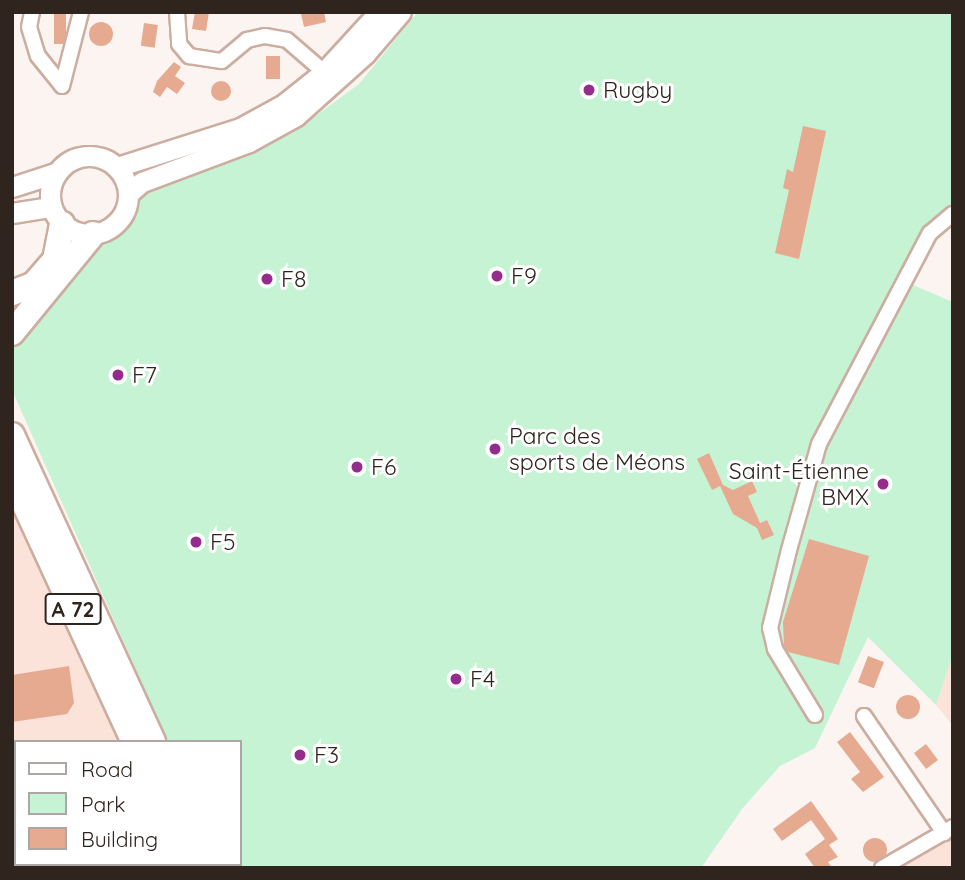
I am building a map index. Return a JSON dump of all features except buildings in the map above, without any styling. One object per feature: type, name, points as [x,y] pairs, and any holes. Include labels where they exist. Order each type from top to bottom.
[{"type":"highway","points":[[12,293],[34,284],[55,260],[56,215]]},
{"type":"highway","points":[[12,333],[93,234]]},
{"type":"highway","name":"A 72","points":[[12,435],[152,740]]},
{"type":"highway","name":"A 72","points":[[12,477],[133,740]]},
{"type":"main road","points":[[12,187],[55,173],[85,155],[117,167],[240,128],[284,104],[324,72],[379,12]]},
{"type":"main road","points":[[12,213],[56,215],[93,234],[114,225],[128,194],[142,182],[249,142],[296,116],[365,54],[401,12]]},
{"type":"main road","points":[[117,167],[128,194]]},
{"type":"main road","points":[[55,173],[56,215]]},
{"type":"street","points":[[32,12],[29,27],[38,56],[62,86],[82,12]]},
{"type":"street","points":[[177,12],[178,44],[197,59],[222,61],[247,40],[265,36],[287,40],[324,72]]},
{"type":"street","points":[[815,715],[775,649],[770,628],[789,550],[819,444],[930,233],[953,214]]},
{"type":"street","points":[[864,716],[948,830],[883,868]]},
{"type":"shaded area","points":[[12,433],[163,740],[14,740],[14,866],[220,868],[12,868]]},
{"type":"shaded area","points":[[953,654],[953,726],[936,705]]},
{"type":"shaded area","points":[[953,833],[953,868],[893,868]]},
{"type":"green space","name":"Parc des sports de Méons","points":[[418,12],[953,12],[953,204],[935,219],[899,279],[953,302],[953,654],[936,705],[868,637],[815,748],[780,766],[742,809],[701,868],[225,868],[242,866],[242,740],[167,740],[12,390],[14,343],[95,244],[123,227],[142,195],[291,134],[359,84]]},
{"type":"place","name":"Rugby","points":[[589,90]]},
{"type":"place","name":"F9","points":[[497,276]]},
{"type":"place","name":"F8","points":[[267,279]]},
{"type":"place","name":"F7","points":[[118,375]]},
{"type":"place","name":"Parc des sports de Méons","points":[[495,449]]},
{"type":"place","name":"F6","points":[[357,467]]},
{"type":"place","name":"Saint-Étienne BMX","points":[[883,484]]},
{"type":"place","name":"F5","points":[[196,542]]},
{"type":"place","name":"F4","points":[[456,679]]},
{"type":"place","name":"F3","points":[[300,755]]}]
